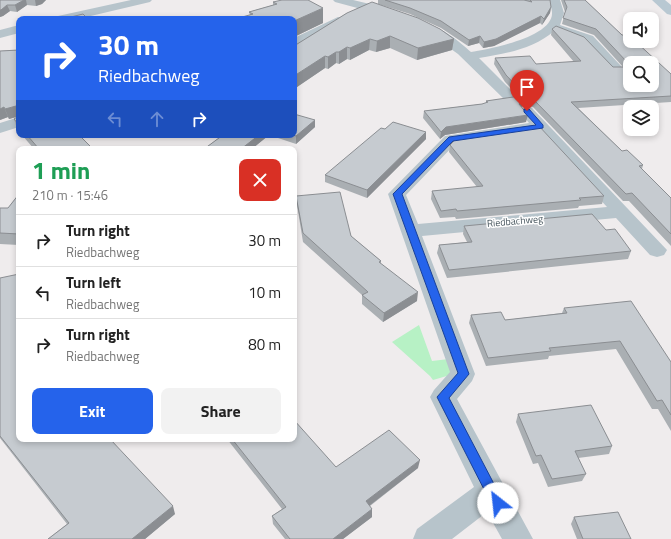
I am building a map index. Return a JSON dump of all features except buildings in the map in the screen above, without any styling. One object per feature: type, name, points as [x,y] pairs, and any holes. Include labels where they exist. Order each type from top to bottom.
[{"type":"main road","points":[[658,0],[671,11]]},
{"type":"street","points":[[72,16],[120,2],[146,0]]},
{"type":"street","points":[[340,0],[369,7],[411,21],[452,42],[470,56],[510,98]]},
{"type":"street","points":[[470,56],[510,48],[545,32],[552,26],[558,12],[557,4],[554,0]]},
{"type":"street","points":[[297,42],[369,7]]},
{"type":"street","points":[[552,26],[588,39],[616,69]]},
{"type":"street","points":[[0,34],[16,31]]},
{"type":"street","points":[[527,111],[657,250]]},
{"type":"street","points":[[0,128],[16,123]]},
{"type":"street","points":[[518,539],[490,491],[443,397],[463,374],[397,194],[451,139],[541,126]]},
{"type":"street","name":"Riedbachweg","points":[[410,231],[620,212]]},
{"type":"street","points":[[428,539],[490,491]]},
{"type":"green space","points":[[419,325],[432,361],[449,359],[457,373],[433,380],[392,342]]},
{"type":"route","points":[[498,503],[490,491],[443,397],[463,374],[397,194],[451,139],[541,126],[527,111]]}]
